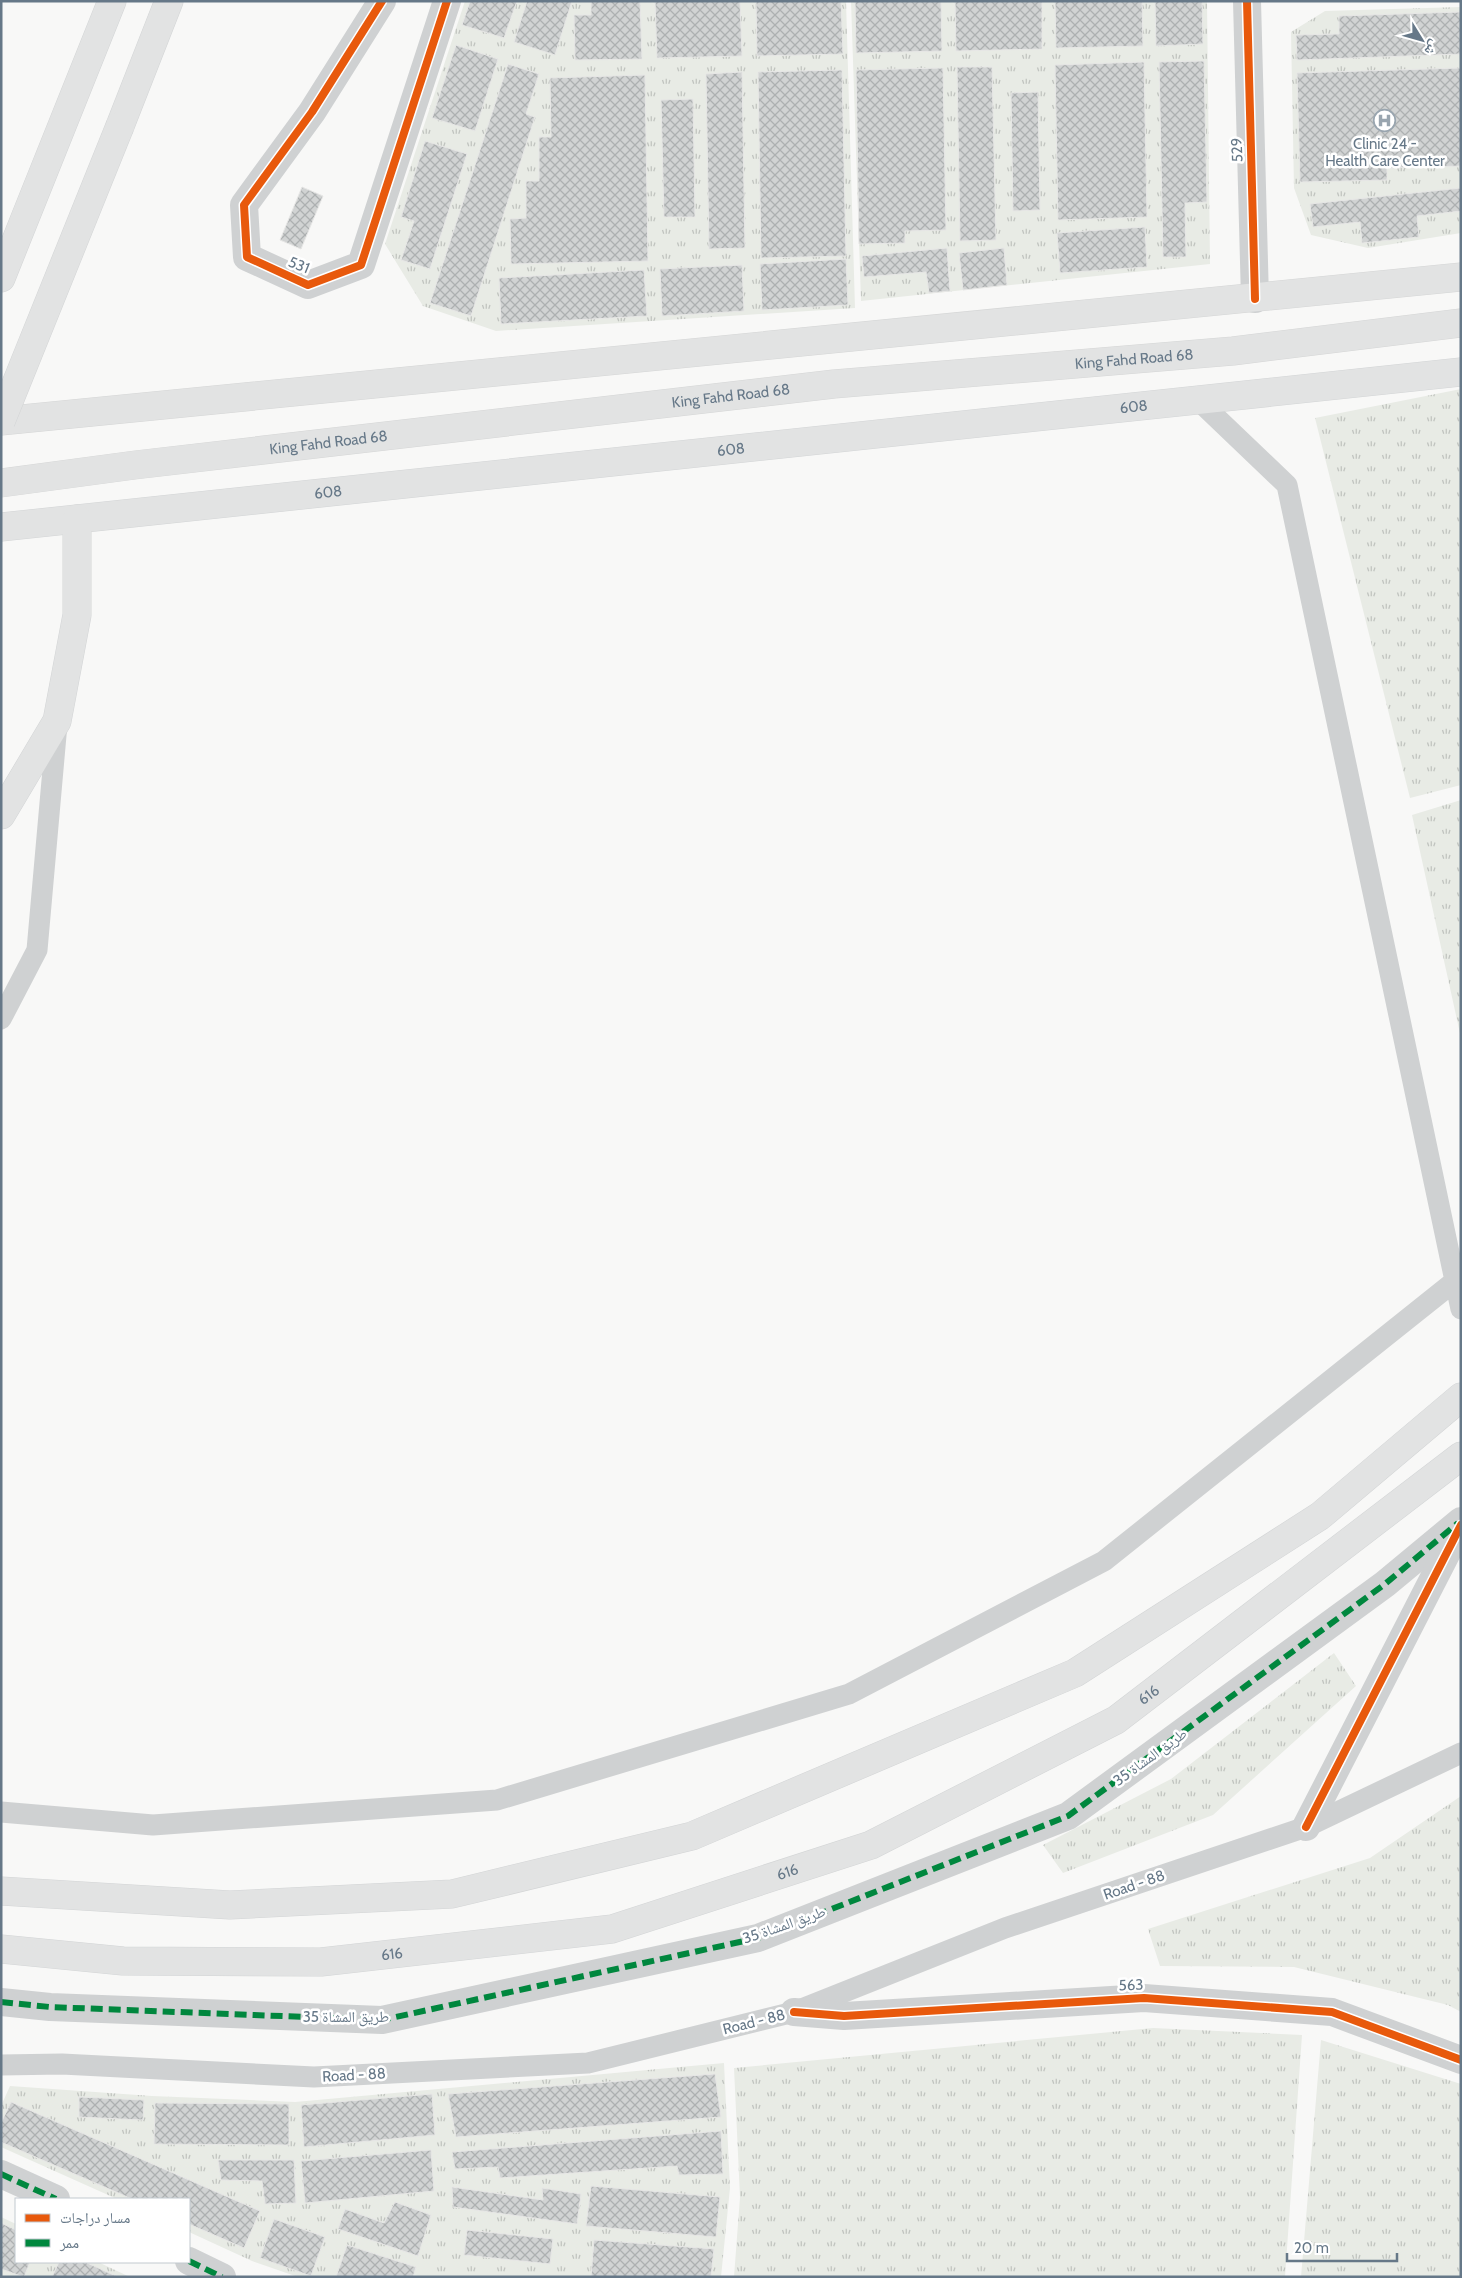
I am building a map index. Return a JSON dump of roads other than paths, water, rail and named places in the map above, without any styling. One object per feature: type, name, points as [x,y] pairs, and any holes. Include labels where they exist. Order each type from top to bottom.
[{"type":"main road","points":[[1,278],[112,1]]},
{"type":"main road","points":[[169,1],[1,421],[1256,299],[1461,277]]},
{"type":"main road","name":"King Fahd Road 68","points":[[1,483],[155,463],[834,384],[1233,351],[1461,323]]},
{"type":"main road","name":"608","points":[[1,527],[1461,372]]},
{"type":"main road","points":[[1,815],[57,721],[77,615],[76,519]]},
{"type":"main road","points":[[1,1891],[230,1905],[452,1894],[692,1836],[1075,1673],[1320,1516],[1461,1397]]},
{"type":"main road","name":"616","points":[[1,1949],[122,1961],[321,1962],[612,1929],[871,1845],[1116,1720],[1461,1456]]},
{"type":"street","name":"531","points":[[382,1],[312,112],[244,205],[247,257],[308,285],[361,265],[447,1]]},
{"type":"street","name":"529","points":[[1246,1],[1256,299]]},
{"type":"street","name":"طريق المشاة 35","points":[[1,2002],[50,2007],[382,2020],[758,1938],[1068,1816],[1385,1584],[1461,1521]]},
{"type":"street","points":[[1306,1827],[1461,1525]]},
{"type":"street","name":"563","points":[[794,2012],[844,2016],[1144,1998],[1332,2012],[1461,2060]]},
{"type":"street","points":[[1,2174],[54,2198]]},
{"type":"street","points":[[190,2261],[222,2277]]},
{"type":"lane","points":[[1198,400],[1287,485],[1461,1309]]},
{"type":"lane","points":[[1,1020],[36,950],[57,721]]},
{"type":"lane","points":[[1,1812],[153,1825],[497,1800],[849,1694],[1104,1562],[1455,1281]]},
{"type":"lane","name":"Road - 88","points":[[1,2065],[62,2064],[314,2076],[588,2063],[794,2012],[1005,1928],[1306,1827],[1461,1753]]},
{"type":"place","name":"Clinic 24 - Health Care Center","points":[[1385,121]]}]
